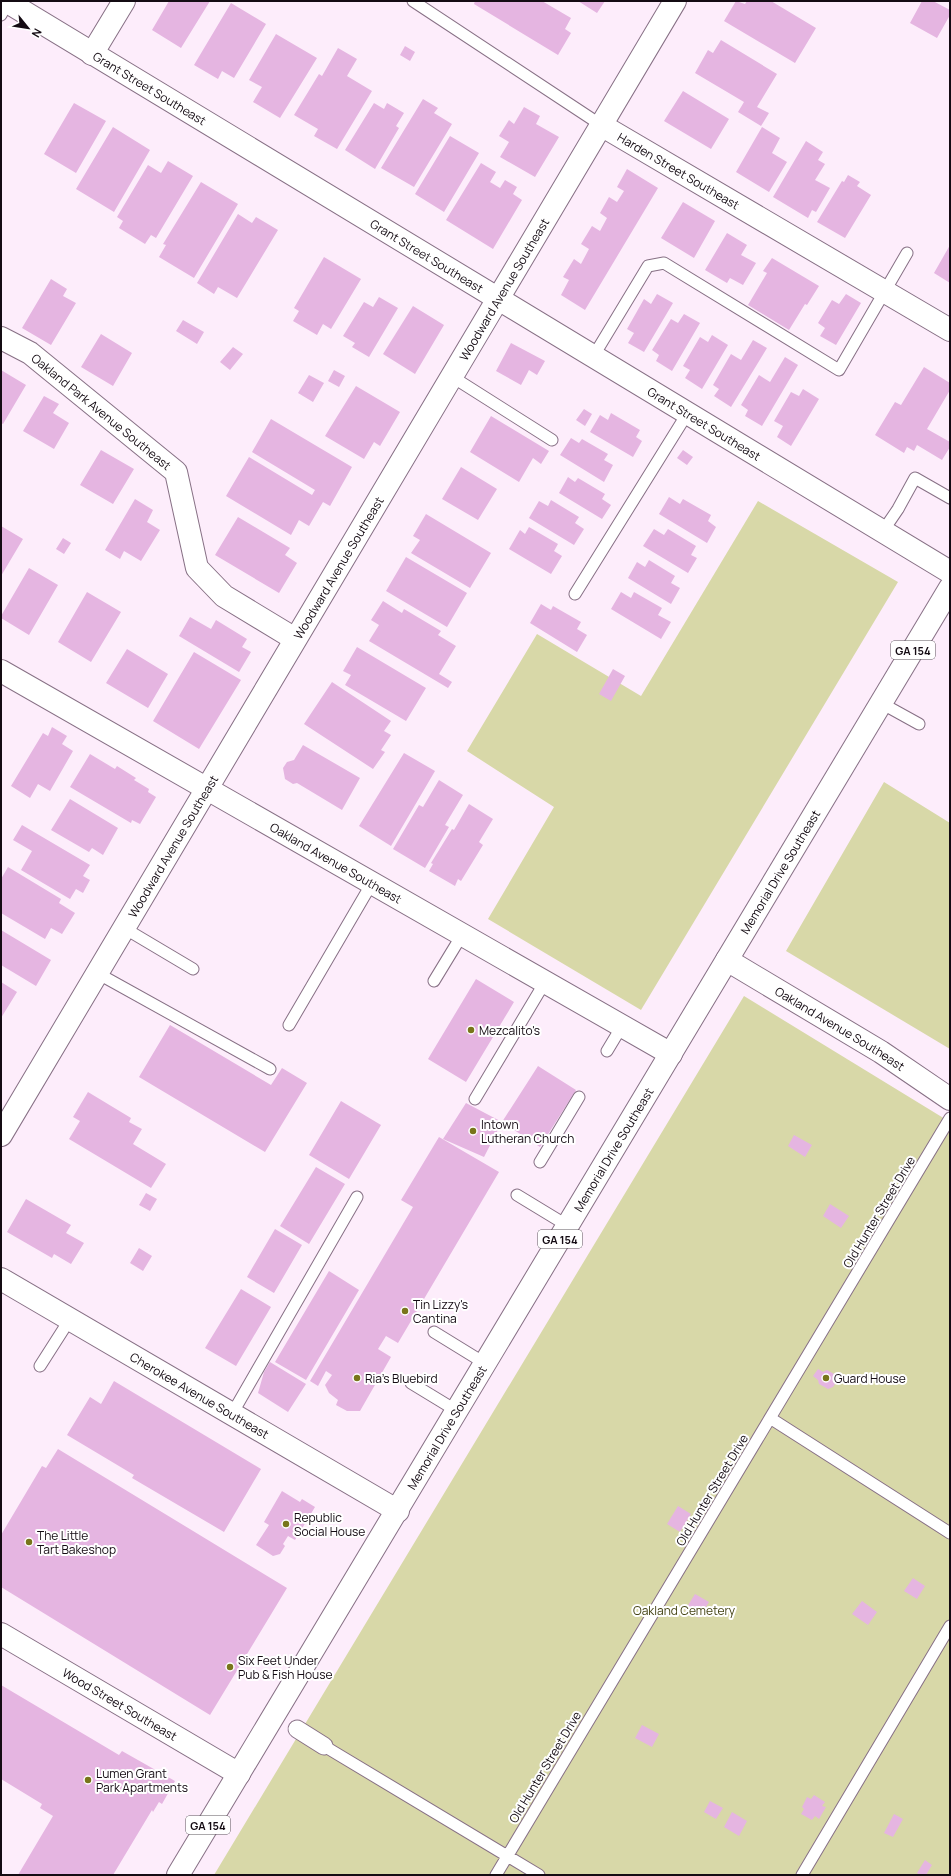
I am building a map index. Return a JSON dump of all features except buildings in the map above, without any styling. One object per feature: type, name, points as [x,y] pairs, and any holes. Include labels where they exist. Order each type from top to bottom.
[{"type":"street","points":[[92,54],[124,1]]},
{"type":"street","name":"Woodward Avenue Southeast","points":[[1,1135],[674,1]]},
{"type":"street","name":"Grant Street Southeast","points":[[5,6],[92,54],[950,572]]},
{"type":"street","name":"Harden Street Southeast","points":[[601,125],[950,330]]},
{"type":"street","name":"Oakland Park Avenue Southeast","points":[[1,338],[30,353],[176,472],[197,568],[224,596],[295,639]]},
{"type":"street","name":"Memorial Drive Southeast","points":[[178,1875],[398,1511],[950,588]]},
{"type":"street","name":"Oakland Avenue Southeast","points":[[1,671],[671,1054]]},
{"type":"street","name":"Oakland Avenue Southeast","points":[[727,960],[881,1052],[950,1099]]},
{"type":"street","name":"Cherokee Avenue Southeast","points":[[1,1279],[398,1511]]},
{"type":"street","name":"Wood Street Southeast","points":[[1,1634],[239,1774]]},
{"type":"street","points":[[297,1729],[324,1746]]},
{"type":"lane","name":"Harden Street Southeast","points":[[413,1],[601,125]]},
{"type":"lane","points":[[593,356],[648,266],[664,264],[839,370],[906,253]]},
{"type":"lane","points":[[452,376],[552,440]]},
{"type":"lane","points":[[575,594],[687,414]]},
{"type":"lane","points":[[883,531],[898,509],[915,478],[950,498]]},
{"type":"lane","points":[[881,703],[919,724]]},
{"type":"lane","points":[[289,1025],[372,883]]},
{"type":"lane","points":[[124,928],[194,969]]},
{"type":"lane","points":[[434,981],[462,934]]},
{"type":"lane","points":[[97,973],[270,1069]]},
{"type":"lane","points":[[475,1099],[545,982]]},
{"type":"lane","points":[[607,1051],[622,1026]]},
{"type":"lane","points":[[540,1162],[580,1096]]},
{"type":"lane","name":"Old Hunter Street Drive","points":[[496,1875],[950,1118]]},
{"type":"lane","points":[[517,1195],[568,1226]]},
{"type":"lane","points":[[232,1414],[356,1197]]},
{"type":"lane","points":[[40,1366],[70,1319]]},
{"type":"lane","points":[[434,1332],[486,1364]]},
{"type":"lane","points":[[411,1383],[458,1410]]},
{"type":"lane","points":[[770,1418],[950,1533]]},
{"type":"lane","points":[[802,1875],[950,1626]]},
{"type":"lane","points":[[324,1746],[539,1875]]},
{"type":"green space","points":[[758,501],[898,582],[641,1010],[488,919],[554,807],[467,751],[537,634],[641,696]]},
{"type":"green space","points":[[884,782],[950,823],[950,1049],[786,951]]},
{"type":"green space","name":"Oakland Cemetery","points":[[744,996],[950,1122],[950,1875],[214,1875]]},
{"type":"place","name":"Mezcalito's","points":[[471,1030]]},
{"type":"place","name":"Intown Lutheran Church","points":[[473,1131]]},
{"type":"place","name":"Tin Lizzy's Cantina","points":[[405,1311]]},
{"type":"place","name":"Ria's Bluebird","points":[[357,1378]]},
{"type":"place","name":"Guard House","points":[[826,1378]]},
{"type":"place","name":"Republic Social House","points":[[286,1524]]},
{"type":"place","name":"The Little Tart Bakeshop","points":[[29,1542]]},
{"type":"place","name":"Six Feet Under Pub & Fish House","points":[[230,1667]]},
{"type":"place","name":"Lumen Grant Park Apartments","points":[[88,1780]]}]
